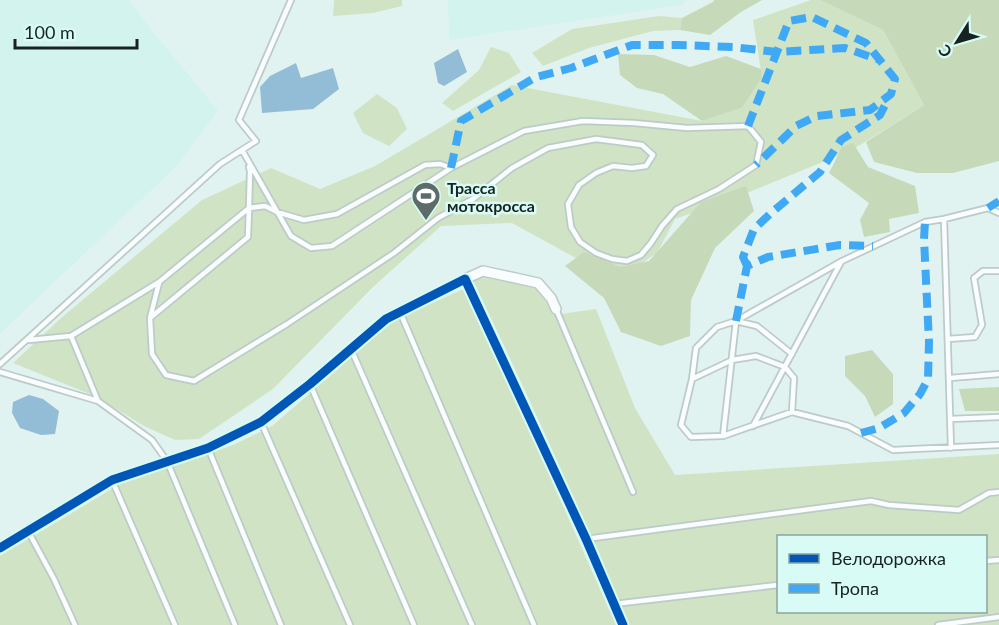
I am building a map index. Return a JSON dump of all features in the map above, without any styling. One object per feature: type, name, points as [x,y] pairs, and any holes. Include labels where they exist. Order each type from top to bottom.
[{"type":"street","points":[[0,548],[112,480],[208,448],[261,422],[310,384],[386,319],[465,279],[483,272],[537,283],[551,298],[556,309]]},
{"type":"street","points":[[465,279],[623,625]]},
{"type":"lane","points":[[0,364],[220,164],[256,141],[239,120],[291,0]]},
{"type":"lane","points":[[159,282],[150,318],[152,354],[166,375],[194,381],[287,324],[394,253],[438,218],[473,199],[512,168],[548,148],[596,139],[642,145],[653,155],[646,166],[632,168],[613,166],[596,173],[579,185],[568,204],[571,227],[580,242],[596,253],[612,259],[627,261],[641,255],[676,209],[719,189],[756,165],[761,142],[748,126],[687,128],[583,121],[524,132],[451,168],[332,246],[311,248],[291,236],[242,150]]},
{"type":"lane","points":[[150,318],[249,237],[250,171],[242,150]]},
{"type":"lane","points":[[27,340],[71,336],[159,282],[249,207],[265,206],[304,220],[337,214],[424,165],[440,164],[451,168]]},
{"type":"lane","points":[[999,213],[988,208],[925,222],[842,261],[736,321],[717,327],[696,348],[692,379],[681,425],[692,437],[723,436],[792,412],[848,426],[893,450],[999,445]]},
{"type":"lane","points":[[944,219],[951,448]]},
{"type":"lane","points":[[753,426],[842,261]]},
{"type":"lane","points":[[948,339],[975,337],[982,325],[974,278],[983,271],[999,271]]},
{"type":"lane","points":[[556,309],[633,492]]},
{"type":"lane","points":[[400,312],[534,625]]},
{"type":"lane","points":[[736,321],[758,326],[792,354]]},
{"type":"lane","points":[[723,436],[736,321]]},
{"type":"lane","points":[[71,336],[98,401]]},
{"type":"lane","points":[[351,349],[472,625]]},
{"type":"lane","points":[[692,379],[732,360],[756,356],[784,367],[794,378],[792,412]]},
{"type":"lane","points":[[0,372],[98,401],[152,440],[167,461],[235,625]]},
{"type":"lane","points":[[950,378],[999,374]]},
{"type":"lane","points":[[310,384],[414,625]]},
{"type":"lane","points":[[950,419],[999,417]]},
{"type":"lane","points":[[261,422],[350,625]]},
{"type":"lane","points":[[208,448],[281,625]]},
{"type":"lane","points":[[112,480],[175,625]]},
{"type":"lane","points":[[585,539],[871,501],[889,505],[959,510],[989,493],[999,492]]},
{"type":"lane","points":[[28,531],[75,625]]},
{"type":"lane","points":[[614,604],[777,585]]},
{"type":"lane","points":[[938,625],[999,617]]},
{"type":"shaded area","points":[[0,0],[129,0],[218,110],[178,165],[0,334]]},
{"type":"shaded area","points":[[334,0],[402,0],[402,6],[373,13],[333,16]]},
{"type":"shaded area","points":[[448,0],[687,0],[682,5],[449,40]]},
{"type":"shaded area","points":[[714,0],[762,0],[710,35],[680,30],[682,18]]},
{"type":"shaded area","name":"Трасса мотокросса","points":[[811,0],[820,0],[883,30],[924,105],[852,150],[732,199],[675,219],[657,253],[616,280],[512,223],[441,226],[373,287],[273,389],[199,439],[175,440],[144,426],[97,397],[13,363],[61,318],[202,200],[271,168],[320,189],[375,166],[512,85],[702,121],[742,108],[762,78],[753,20]]},
{"type":"shaded area","points":[[820,0],[999,0],[999,161],[953,173],[917,173],[874,162],[866,142],[924,105],[883,30]]},
{"type":"shaded area","points":[[659,16],[682,18],[680,30],[653,31],[589,48],[543,66],[532,53],[572,29]]},
{"type":"shaded area","points":[[491,47],[509,53],[521,72],[453,111],[442,103],[479,70]]},
{"type":"shaded area","points":[[618,54],[654,55],[690,67],[726,56],[761,69],[762,78],[742,108],[702,121],[663,94],[637,88],[620,75]]},
{"type":"shaded area","points":[[377,94],[397,108],[407,129],[389,146],[363,133],[353,113]]},
{"type":"shaded area","points":[[853,143],[868,167],[915,186],[919,213],[889,219],[890,232],[864,237],[860,220],[869,203],[829,173],[842,147]]},
{"type":"shaded area","points":[[746,186],[754,211],[715,248],[691,300],[690,336],[661,346],[621,332],[604,298],[565,266],[584,252],[620,267],[649,261],[701,202]]},
{"type":"shaded area","points":[[492,275],[539,289],[553,315],[596,309],[635,408],[675,475],[999,454],[999,625],[628,625],[553,451],[473,280]]},
{"type":"shaded area","points":[[466,288],[616,625],[0,625],[0,556],[120,484],[233,445],[272,426],[391,321]]},
{"type":"shaded area","points":[[872,350],[893,374],[893,404],[875,417],[865,396],[845,376],[845,356]]},
{"type":"shaded area","points":[[999,387],[999,411],[965,411],[959,389]]},
{"type":"water","points":[[458,49],[467,72],[444,86],[438,83],[434,63]]},
{"type":"water","points":[[296,63],[301,78],[333,68],[339,89],[313,109],[262,113],[260,87],[270,76]]},
{"type":"water","points":[[29,395],[43,399],[59,411],[55,434],[41,435],[20,428],[12,413],[13,402]]},
{"type":"marked path","points":[[748,126],[789,21],[812,17],[866,43],[895,79],[891,94],[870,110],[817,116],[796,126],[756,165]]},
{"type":"marked path","points":[[451,168],[461,121],[536,77],[571,68],[632,45],[733,47],[777,52],[845,48],[880,60]]},
{"type":"marked path","points":[[747,266],[743,257],[754,229],[820,172],[841,140],[880,115],[888,99]]},
{"type":"marked path","points":[[988,208],[999,201]]},
{"type":"marked path","points":[[861,433],[879,428],[904,413],[920,394],[928,379],[925,222]]},
{"type":"marked path","points":[[736,321],[747,266],[768,257],[840,245],[873,246]]},
{"type":"cycle path","points":[[0,548],[112,480],[208,448],[261,422],[310,384],[386,319],[465,279],[586,539],[623,625]]},
{"type":"place","name":"Трасса мотокросса","points":[[426,222]]}]
